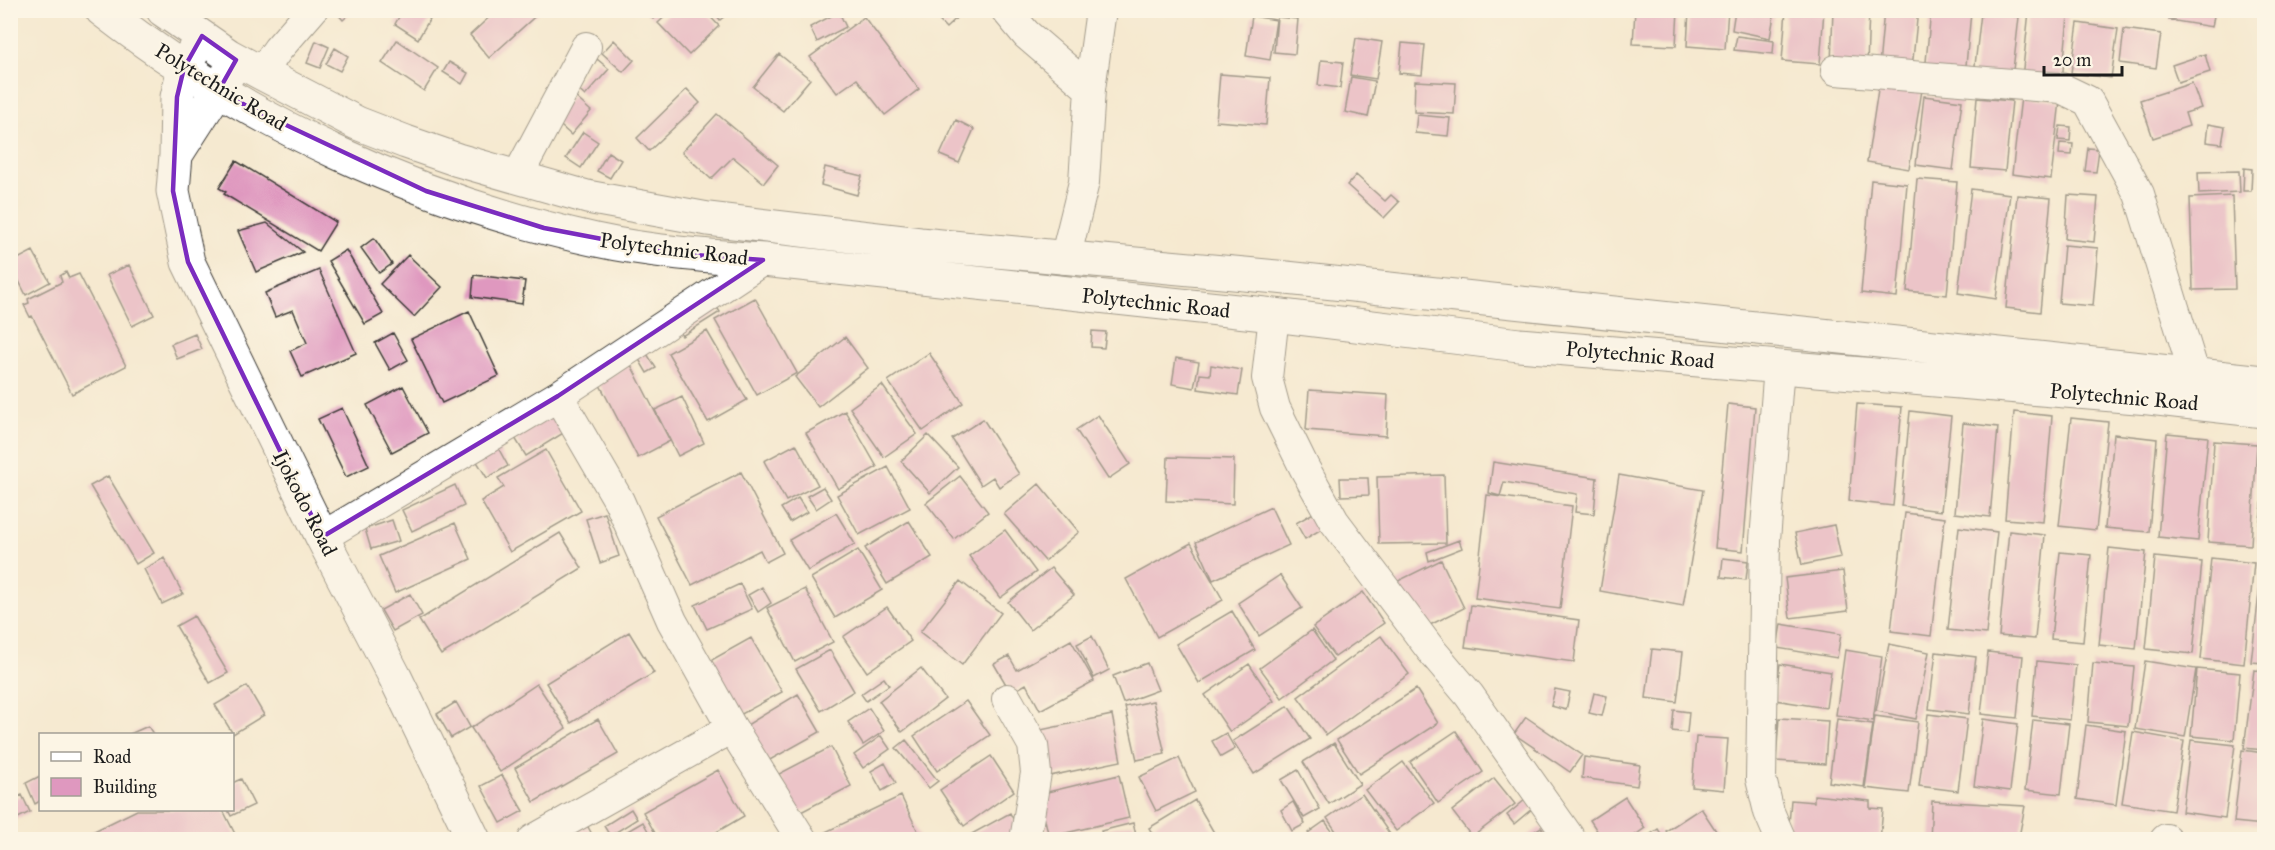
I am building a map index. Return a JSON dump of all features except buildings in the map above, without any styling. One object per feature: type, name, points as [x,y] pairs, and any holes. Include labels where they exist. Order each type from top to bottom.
[{"type":"main road","name":"Polytechnic Road","points":[[102,10],[219,90],[338,153],[426,191],[544,228],[599,241],[681,254],[763,260],[1274,315],[1519,345],[2149,398],[2265,411]]},
{"type":"main road","name":"Polytechnic Road","points":[[163,10],[249,67],[357,123],[406,142],[587,197],[708,219],[2265,382]]},
{"type":"main road","name":"Ijokodo Road","points":[[202,36],[184,68],[177,97],[173,191],[188,262],[322,537],[395,677],[474,840]]},
{"type":"main road","name":"Ijokodo Road","points":[[176,155],[219,90],[249,67]]},
{"type":"street","points":[[249,67],[278,49],[312,10]]},
{"type":"street","points":[[1006,10],[1026,34],[1089,89]]},
{"type":"street","points":[[1065,258],[1084,182],[1089,89],[1101,10]]},
{"type":"street","points":[[517,177],[586,47]]},
{"type":"street","points":[[1836,70],[2061,88],[2088,101],[2139,194],[2195,376]]},
{"type":"street","points":[[322,537],[558,396],[763,260]]},
{"type":"street","points":[[1274,315],[1267,378],[1270,392],[1280,418],[1322,500],[1334,521],[1431,650],[1469,695],[1571,840]]},
{"type":"street","points":[[1779,367],[1765,540],[1761,779],[1769,812],[1781,840]]},
{"type":"street","points":[[558,396],[619,501],[672,621],[732,728],[802,840]]},
{"type":"street","points":[[1007,699],[1033,745],[1036,773],[1025,840]]},
{"type":"street","points":[[533,840],[732,728]]},
{"type":"highlighted area","points":[[202,36],[236,60],[219,90],[250,108],[426,191],[544,228],[681,254],[763,260],[558,396],[322,537],[188,262],[173,191],[177,97],[184,68]]}]
